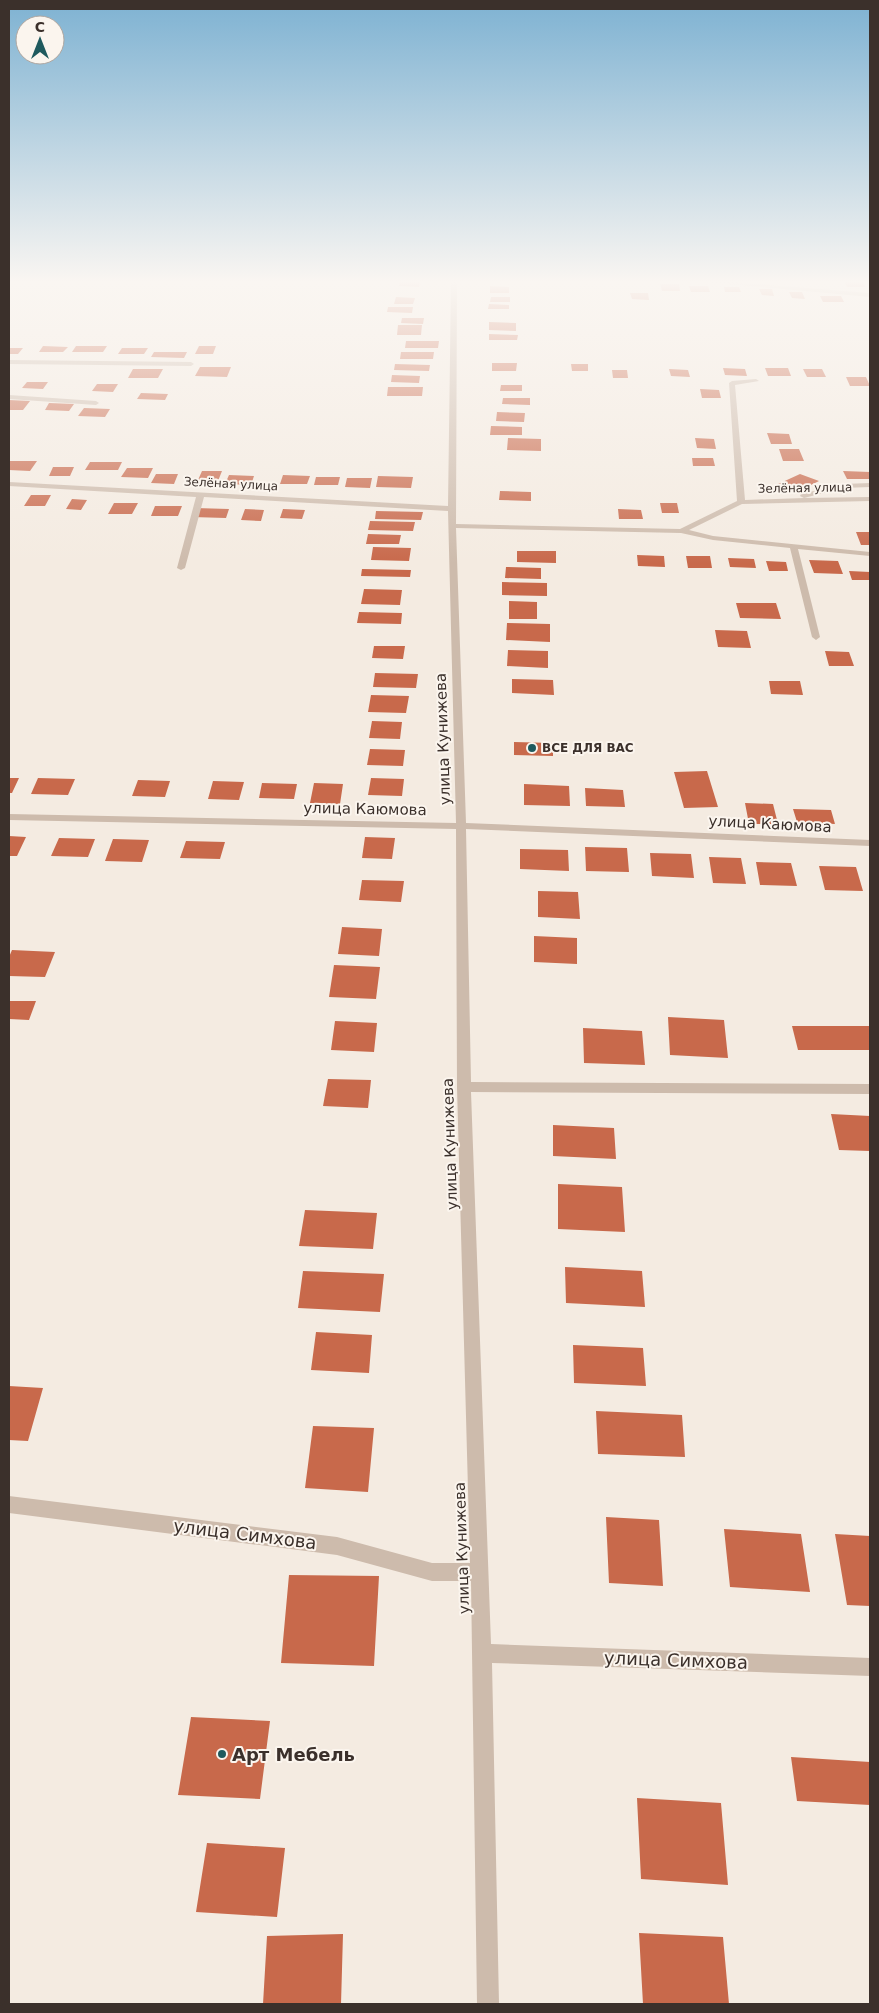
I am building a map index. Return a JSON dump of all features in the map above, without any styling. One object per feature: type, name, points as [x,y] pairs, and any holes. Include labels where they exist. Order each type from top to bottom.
[{"type":"street","name":"улица Кунижева","points":[[453,376],[452,526],[461,826],[464,1086],[482,1653],[488,2004]]},
{"type":"street","name":"Зелёная улица","points":[[741,502],[732,383],[756,381]]},
{"type":"street","points":[[9,397],[96,402]]},
{"type":"street","name":"Зелёная улица","points":[[9,484],[452,509]]},
{"type":"street","points":[[782,501],[844,486],[870,485]]},
{"type":"street","points":[[181,568],[201,494]]},
{"type":"street","name":"Зелёная улица","points":[[681,531],[741,502],[870,499]]},
{"type":"street","name":"Зелёная улица","points":[[452,526],[681,531],[713,538],[870,554]]},
{"type":"street","points":[[793,546],[816,638]]},
{"type":"street","name":"улица Каюмова","points":[[9,817],[461,826],[870,843]]},
{"type":"street","points":[[464,1086],[870,1090]]},
{"type":"street","name":"улица Симхова","points":[[9,1506],[337,1546],[432,1572],[480,1572]]},
{"type":"street","name":"улица Симхова","points":[[482,1653],[870,1666]]},
{"type":"building","points":[[129,376],[159,376],[158,378],[128,378]]},
{"type":"building","points":[[195,376],[227,376],[227,377]]},
{"type":"building","points":[[392,376],[420,376],[419,383],[391,382]]},
{"type":"building","points":[[613,376],[628,376],[628,378],[613,378]]},
{"type":"building","points":[[806,376],[826,377],[807,377]]},
{"type":"building","points":[[846,377],[866,377],[870,386],[850,386]]},
{"type":"building","points":[[27,382],[48,382],[43,389],[22,388]]},
{"type":"building","points":[[97,384],[118,384],[113,392],[92,391]]},
{"type":"building","points":[[501,385],[522,385],[522,391],[500,391]]},
{"type":"building","points":[[388,387],[423,387],[422,396],[387,396]]},
{"type":"building","points":[[700,389],[719,390],[721,398],[702,398]]},
{"type":"building","points":[[141,393],[168,394],[165,400],[137,399]]},
{"type":"building","points":[[503,398],[530,398],[530,405],[502,404]]},
{"type":"building","points":[[9,400],[30,401],[23,410],[9,410]]},
{"type":"building","points":[[49,403],[74,404],[69,411],[45,410]]},
{"type":"building","points":[[84,408],[110,409],[105,417],[78,416]]},
{"type":"building","points":[[497,412],[525,413],[524,422],[496,421]]},
{"type":"building","points":[[491,426],[522,427],[522,435],[490,435]]},
{"type":"building","points":[[767,433],[789,434],[792,444],[771,444]]},
{"type":"building","points":[[508,438],[541,439],[541,451],[507,450]]},
{"type":"building","points":[[695,438],[714,439],[716,449],[697,448]]},
{"type":"building","points":[[779,449],[799,449],[804,461],[783,461]]},
{"type":"building","points":[[692,458],[713,458],[715,466],[693,466]]},
{"type":"building","points":[[9,461],[37,461],[30,471],[9,470]]},
{"type":"building","points":[[90,462],[122,462],[118,470],[85,470]]},
{"type":"building","points":[[53,467],[74,467],[70,476],[49,476]]},
{"type":"building","points":[[127,468],[153,468],[148,478],[121,477]]},
{"type":"building","points":[[202,471],[222,471],[218,481],[198,480]]},
{"type":"building","points":[[843,471],[870,472],[870,479],[847,479]]},
{"type":"building","points":[[156,474],[178,474],[174,484],[151,483]]},
{"type":"building","points":[[800,474],[819,481],[795,493],[776,485]]},
{"type":"building","points":[[229,475],[254,476],[251,485],[225,484]]},
{"type":"building","points":[[283,475],[310,476],[307,484],[280,484]]},
{"type":"building","points":[[378,476],[413,477],[411,488],[376,487]]},
{"type":"building","points":[[316,477],[340,477],[338,485],[314,485]]},
{"type":"building","points":[[347,478],[372,478],[370,488],[345,487]]},
{"type":"building","points":[[500,491],[531,492],[531,501],[499,500]]},
{"type":"building","points":[[31,495],[51,495],[45,506],[24,506]]},
{"type":"building","points":[[72,499],[87,500],[81,510],[66,509]]},
{"type":"building","points":[[114,503],[138,503],[132,514],[108,514]]},
{"type":"building","points":[[660,503],[677,503],[679,513],[662,513]]},
{"type":"building","points":[[155,506],[182,506],[178,516],[151,516]]},
{"type":"building","points":[[195,508],[229,509],[226,518],[192,517]]},
{"type":"building","points":[[245,509],[264,510],[261,521],[241,520]]},
{"type":"building","points":[[283,509],[305,510],[302,519],[280,518]]},
{"type":"building","points":[[618,509],[641,510],[643,519],[619,519]]},
{"type":"building","points":[[376,511],[423,512],[421,520],[375,519]]},
{"type":"building","points":[[370,521],[415,522],[413,531],[368,530]]},
{"type":"building","points":[[856,532],[870,532],[870,545],[861,545]]},
{"type":"building","points":[[368,534],[401,535],[399,544],[366,544]]},
{"type":"building","points":[[373,547],[411,548],[409,561],[371,560]]},
{"type":"building","points":[[517,551],[556,551],[556,563],[517,562]]},
{"type":"building","points":[[637,555],[664,556],[665,567],[638,566]]},
{"type":"building","points":[[686,556],[710,556],[712,568],[688,568]]},
{"type":"building","points":[[728,558],[754,559],[756,568],[730,567]]},
{"type":"building","points":[[809,560],[838,561],[843,574],[814,573]]},
{"type":"building","points":[[766,561],[786,562],[788,571],[769,571]]},
{"type":"building","points":[[506,567],[541,568],[541,579],[505,578]]},
{"type":"building","points":[[362,569],[411,570],[410,577],[361,576]]},
{"type":"building","points":[[849,571],[870,572],[870,580],[852,580]]},
{"type":"building","points":[[502,582],[547,583],[547,596],[502,595]]},
{"type":"building","points":[[364,589],[402,590],[400,605],[361,604]]},
{"type":"building","points":[[509,601],[537,602],[537,619],[509,619]]},
{"type":"building","points":[[736,603],[776,603],[781,619],[740,618]]},
{"type":"building","points":[[359,612],[402,613],[401,624],[357,623]]},
{"type":"building","points":[[507,623],[550,624],[550,642],[506,640]]},
{"type":"building","points":[[715,630],[747,631],[751,648],[718,647]]},
{"type":"building","points":[[374,646],[405,646],[403,659],[372,658]]},
{"type":"building","points":[[508,650],[548,651],[548,668],[507,666]]},
{"type":"building","points":[[825,651],[849,652],[854,666],[829,666]]},
{"type":"building","points":[[375,673],[418,674],[416,688],[373,687]]},
{"type":"building","points":[[512,679],[553,680],[554,695],[512,693]]},
{"type":"building","points":[[769,681],[800,681],[803,695],[771,694]]},
{"type":"building","points":[[371,695],[409,696],[406,713],[368,712]]},
{"type":"building","points":[[372,721],[402,722],[400,739],[369,738]]},
{"type":"building","points":[[514,742],[553,743],[553,756],[514,755]]},
{"type":"building","points":[[370,749],[405,750],[403,766],[367,765]]},
{"type":"building","points":[[707,771],[718,807],[684,808],[674,772]]},
{"type":"building","points":[[9,778],[19,778],[12,793],[9,793]]},
{"type":"building","points":[[38,778],[75,779],[68,795],[31,794]]},
{"type":"building","points":[[371,778],[404,779],[402,796],[368,795]]},
{"type":"building","points":[[138,780],[170,781],[165,797],[132,796]]},
{"type":"building","points":[[213,781],[244,782],[239,800],[208,799]]},
{"type":"building","points":[[262,783],[297,784],[294,799],[259,798]]},
{"type":"building","points":[[314,783],[343,784],[340,804],[310,803]]},
{"type":"building","points":[[524,784],[569,786],[570,806],[524,805]]},
{"type":"building","points":[[585,788],[623,790],[625,807],[586,806]]},
{"type":"building","points":[[745,803],[773,804],[778,824],[749,824]]},
{"type":"building","points":[[793,809],[831,810],[835,824],[797,822]]},
{"type":"building","points":[[9,836],[26,837],[17,856],[9,856]]},
{"type":"building","points":[[365,837],[395,838],[392,859],[362,858]]},
{"type":"building","points":[[59,838],[95,839],[88,857],[51,856]]},
{"type":"building","points":[[113,839],[149,840],[142,862],[105,861]]},
{"type":"building","points":[[186,841],[225,842],[220,859],[180,858]]},
{"type":"building","points":[[585,847],[627,848],[629,872],[586,871]]},
{"type":"building","points":[[520,849],[568,850],[569,871],[520,869]]},
{"type":"building","points":[[650,853],[691,854],[694,878],[652,876]]},
{"type":"building","points":[[709,857],[741,858],[746,884],[713,883]]},
{"type":"building","points":[[756,862],[791,863],[797,886],[760,885]]},
{"type":"building","points":[[819,866],[856,867],[863,891],[825,890]]},
{"type":"building","points":[[362,880],[404,881],[401,902],[359,900]]},
{"type":"building","points":[[538,891],[578,892],[580,919],[538,917]]},
{"type":"building","points":[[342,927],[382,929],[379,956],[338,954]]},
{"type":"building","points":[[534,936],[577,938],[577,964],[534,962]]},
{"type":"building","points":[[12,950],[55,952],[45,977],[9,976],[9,957]]},
{"type":"building","points":[[334,965],[380,967],[376,999],[329,997]]},
{"type":"building","points":[[9,1001],[36,1001],[29,1020],[9,1019]]},
{"type":"building","points":[[668,1017],[724,1020],[728,1058],[670,1055]]},
{"type":"building","points":[[335,1021],[377,1023],[374,1052],[331,1050]]},
{"type":"building","points":[[792,1026],[870,1026],[870,1050],[798,1050]]},
{"type":"building","points":[[583,1028],[642,1031],[645,1065],[584,1063]]},
{"type":"building","points":[[328,1079],[371,1080],[368,1108],[323,1106]]},
{"type":"building","points":[[831,1114],[870,1116],[870,1151],[839,1150]]},
{"type":"building","points":[[553,1125],[614,1128],[616,1159],[553,1156]]},
{"type":"building","points":[[558,1184],[622,1187],[625,1232],[558,1229]]},
{"type":"building","points":[[305,1210],[377,1213],[373,1249],[299,1246]]},
{"type":"building","points":[[565,1267],[642,1271],[645,1307],[566,1303]]},
{"type":"building","points":[[303,1271],[384,1274],[380,1312],[298,1308]]},
{"type":"building","points":[[316,1332],[372,1335],[369,1373],[311,1370]]},
{"type":"building","points":[[573,1345],[643,1348],[646,1386],[574,1383]]},
{"type":"building","points":[[9,1386],[43,1388],[28,1441],[9,1440]]},
{"type":"building","points":[[596,1411],[682,1415],[685,1457],[598,1454]]},
{"type":"building","points":[[313,1426],[374,1428],[368,1492],[305,1488]]},
{"type":"building","points":[[606,1517],[659,1520],[663,1586],[609,1583]]},
{"type":"building","points":[[724,1529],[801,1534],[810,1592],[730,1587]]},
{"type":"building","points":[[835,1534],[870,1536],[870,1606],[847,1605]]},
{"type":"building","points":[[289,1575],[379,1576],[374,1666],[281,1663]]},
{"type":"building","points":[[191,1717],[270,1721],[260,1799],[178,1795]]},
{"type":"building","points":[[791,1757],[870,1762],[870,1805],[797,1801]]},
{"type":"building","points":[[637,1798],[721,1803],[728,1885],[641,1879]]},
{"type":"building","points":[[207,1843],[285,1848],[277,1917],[196,1912]]},
{"type":"building","points":[[639,1933],[723,1937],[729,2004],[643,2004]]},
{"type":"building","points":[[343,1934],[341,2004],[263,2004],[267,1936]]},
{"type":"place","name":"ВСЕ ДЛЯ ВАС","points":[[532,748]]},
{"type":"place","name":"Арт Мебель","points":[[222,1754]]}]
